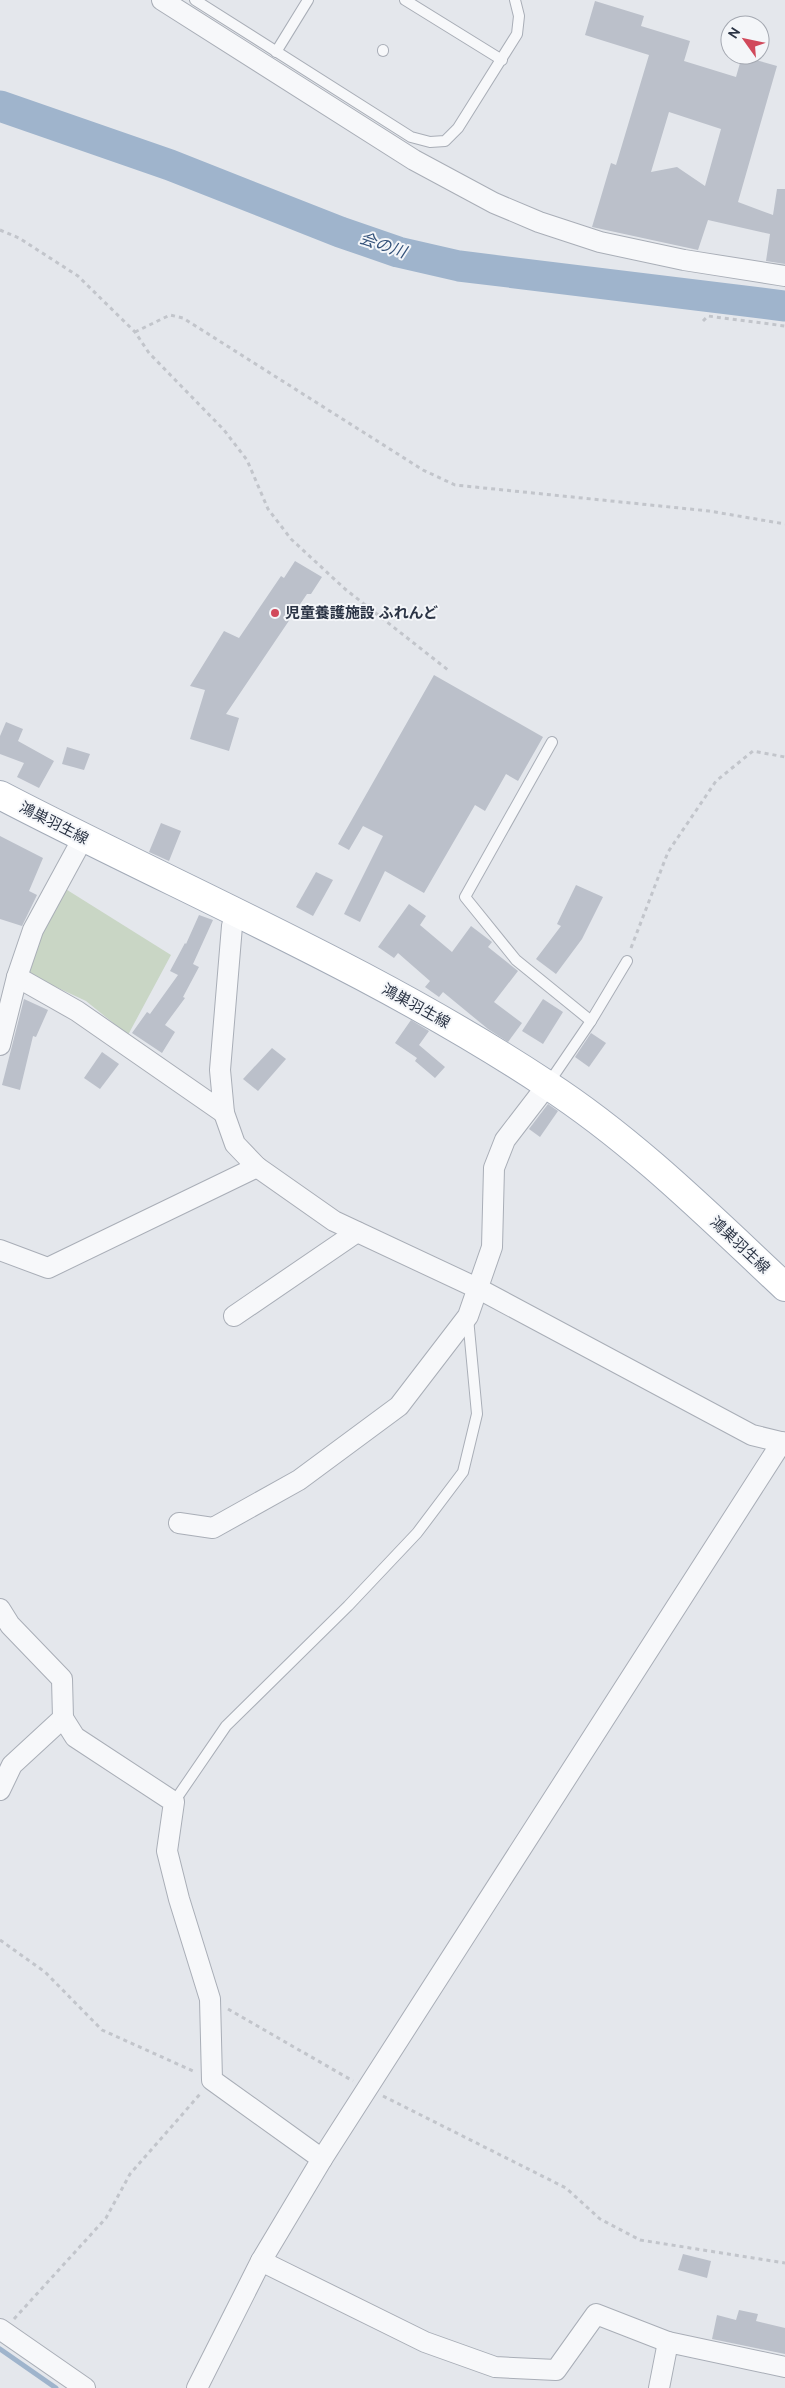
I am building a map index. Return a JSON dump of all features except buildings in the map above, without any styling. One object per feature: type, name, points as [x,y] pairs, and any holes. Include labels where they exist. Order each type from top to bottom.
[{"type":"main road","name":"鴻巣羽生線","points":[[0,795],[411,1001],[548,1084],[638,1152],[785,1287]]},
{"type":"street","points":[[162,0],[414,160],[503,207],[539,222],[600,242],[684,260],[785,276]]},
{"type":"street","points":[[0,1045],[16,977],[33,930],[83,838]]},
{"type":"street","points":[[197,2388],[261,2261],[322,2159],[784,1442],[752,1435],[479,1289],[334,1221],[257,1167],[235,1144],[224,1113],[220,1070],[232,926],[236,913]]},
{"type":"street","points":[[16,977],[77,1011],[224,1113]]},
{"type":"street","points":[[179,1523],[213,1528],[299,1480],[399,1406],[468,1316],[479,1289],[492,1247],[494,1168],[505,1140],[548,1084]]},
{"type":"street","points":[[0,1250],[48,1268],[257,1167]]},
{"type":"street","points":[[234,1316],[357,1232]]},
{"type":"street","points":[[0,1609],[10,1625],[62,1679],[63,1718],[75,1737],[174,1802],[167,1851],[179,1899],[210,1999],[212,2080],[322,2159]]},
{"type":"street","points":[[0,1790],[12,1765],[63,1718]]},
{"type":"street","points":[[261,2261],[425,2342],[495,2367],[556,2370],[596,2314],[668,2342],[785,2367]]},
{"type":"street","points":[[1,2330],[85,2388]]},
{"type":"street","points":[[659,2388],[668,2342]]},
{"type":"lane","points":[[195,0],[412,137],[430,142],[445,140],[458,128],[502,60],[517,34],[519,16],[516,0]]},
{"type":"lane","points":[[276,52],[308,0]]},
{"type":"lane","points":[[405,0],[502,60]]},
{"type":"lane","points":[[552,742],[465,897],[516,960],[591,1021]]},
{"type":"lane","points":[[548,1084],[591,1021],[627,961]]},
{"type":"lane","points":[[174,1802],[226,1726],[348,1606],[417,1533],[463,1472],[477,1414],[468,1316]]},
{"type":"path","points":[[0,230],[19,238],[78,276],[135,332],[149,353],[224,430],[247,460],[268,509],[291,539],[345,589],[448,670]]},
{"type":"path","points":[[135,332],[170,315],[183,318],[423,470],[455,484],[709,511],[785,524]]},
{"type":"path","points":[[702,321],[708,316],[785,326]]},
{"type":"path","points":[[627,961],[668,852],[716,781],[753,751],[785,757]]},
{"type":"path","points":[[0,1940],[45,1972],[102,2030],[212,2080],[130,2174],[106,2218],[1,2330]]},
{"type":"path","points":[[210,1999],[367,2089],[566,2188],[600,2219],[640,2240],[785,2263]]},
{"type":"green space","points":[[64,888],[171,955],[128,1035],[86,1001],[41,980],[25,969]]},
{"type":"waterway","name":"会の川","points":[[0,106],[170,165],[340,232],[398,252],[459,266],[785,306]]},
{"type":"waterway","points":[[0,2349],[56,2388]]},
{"type":"place","name":"児童養護施設 ふれんど","points":[[275,613]]}]
